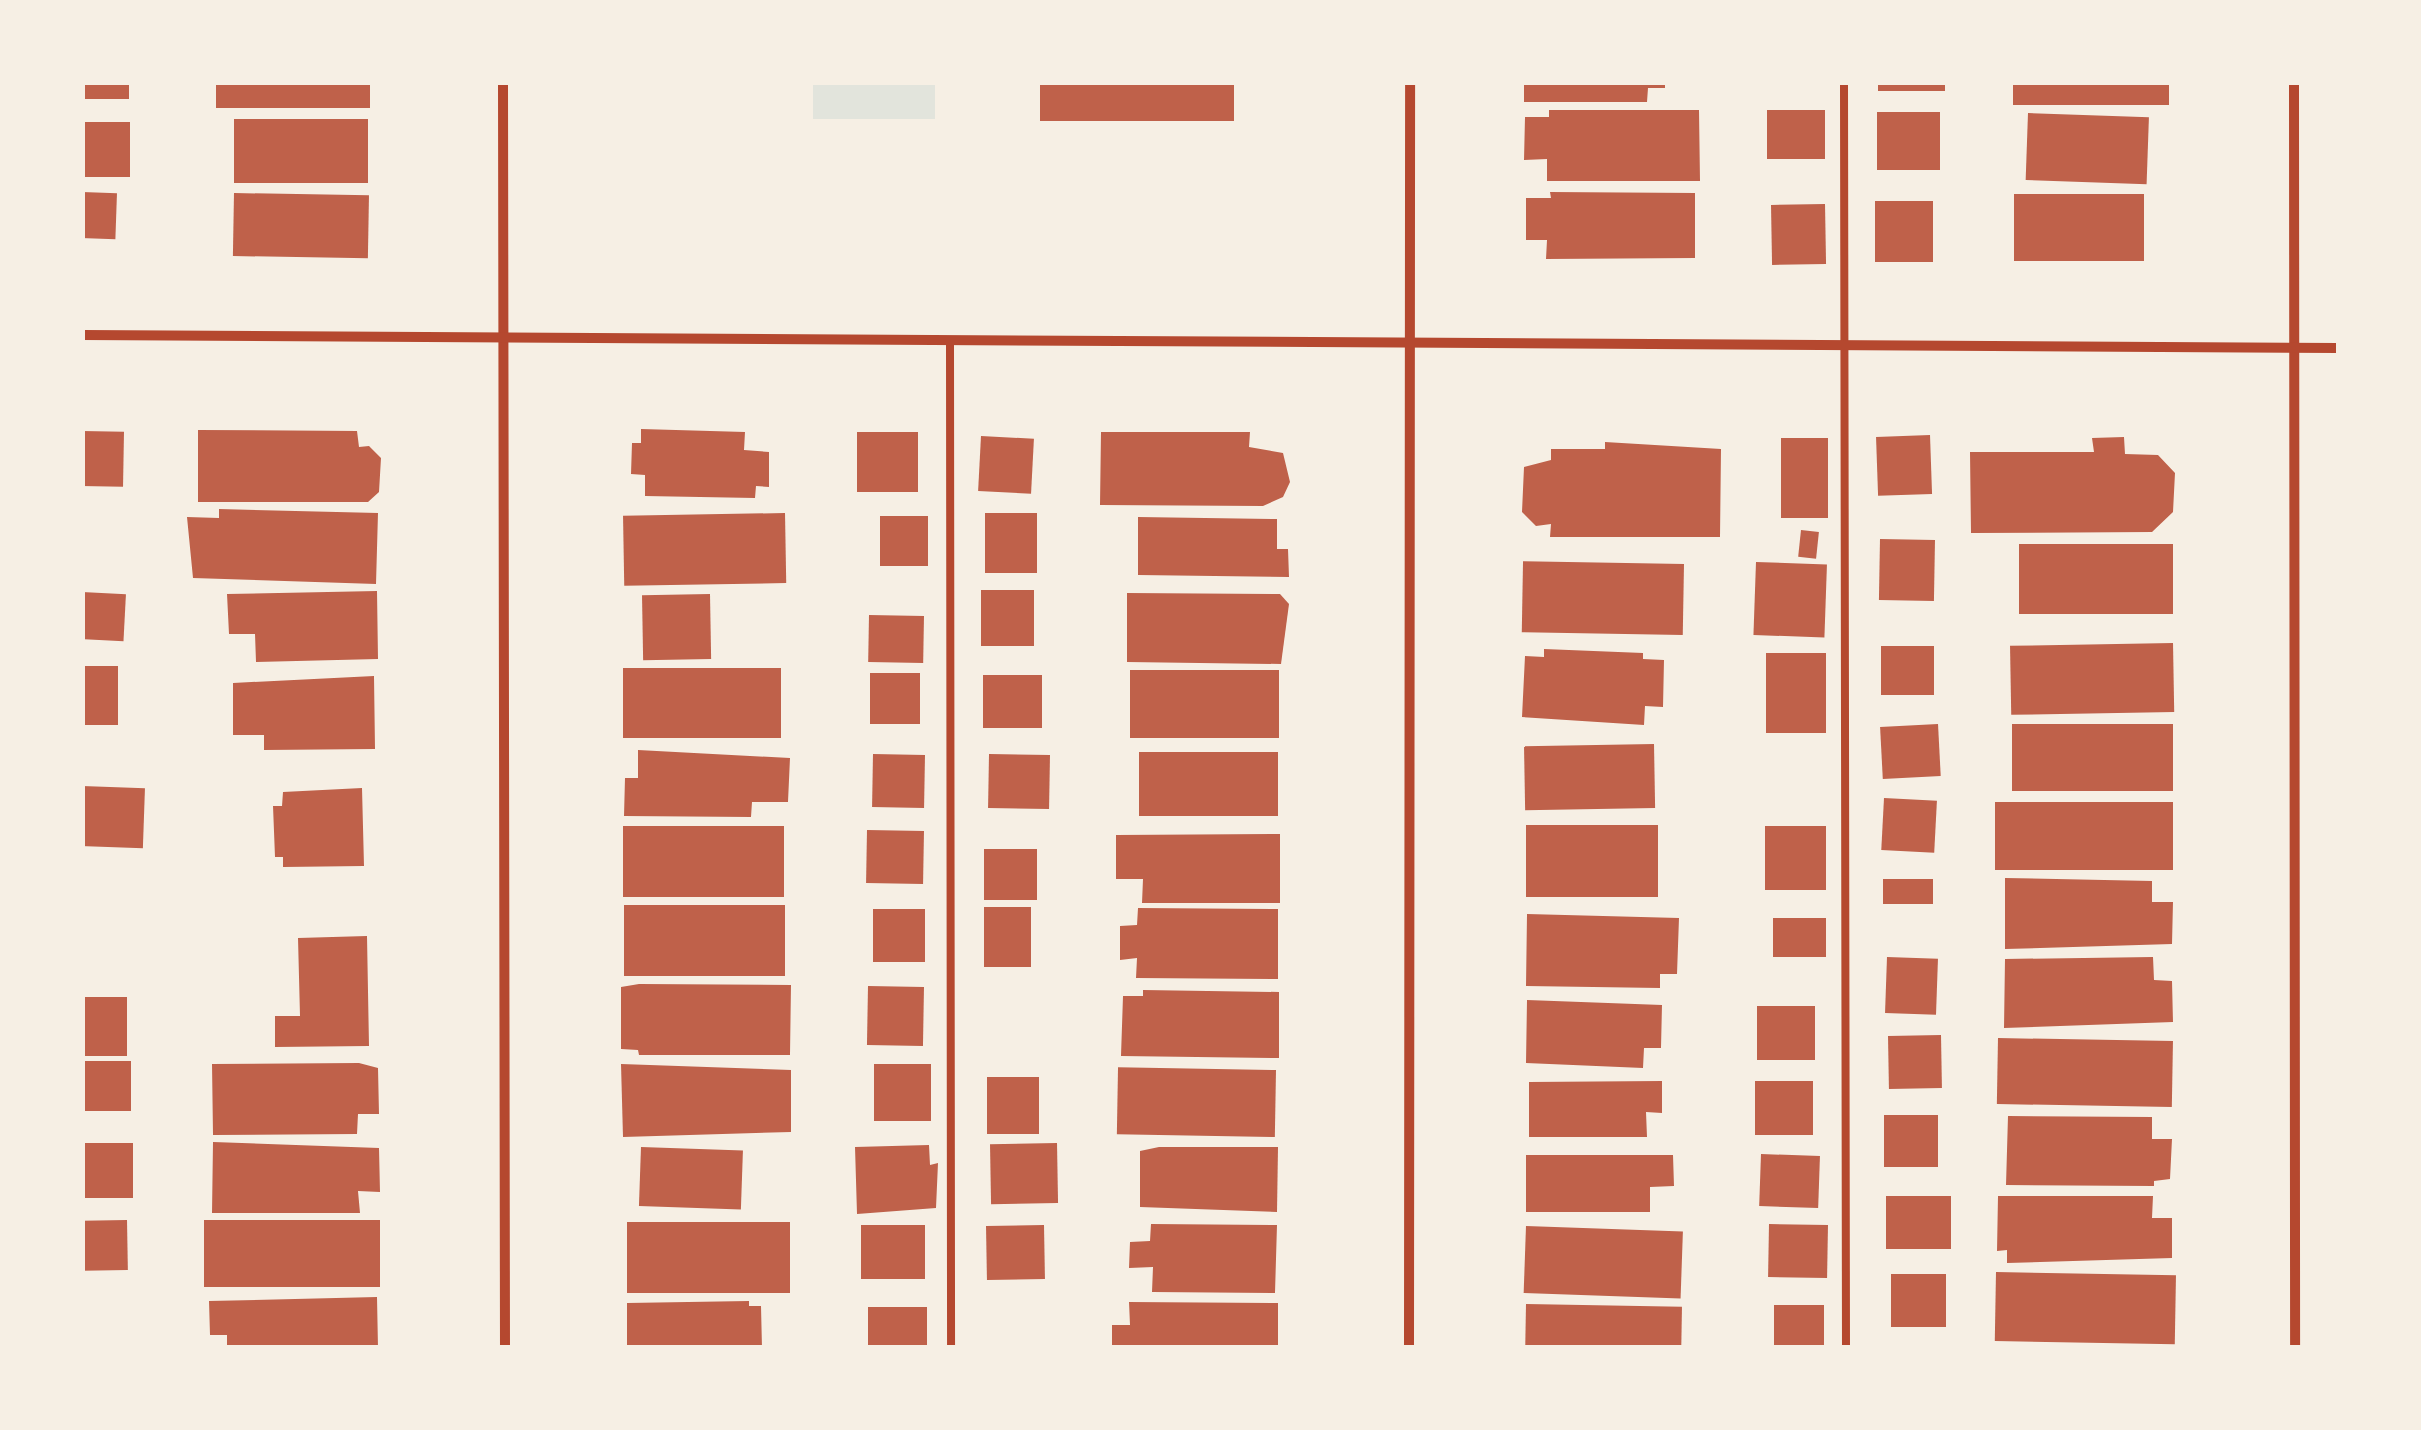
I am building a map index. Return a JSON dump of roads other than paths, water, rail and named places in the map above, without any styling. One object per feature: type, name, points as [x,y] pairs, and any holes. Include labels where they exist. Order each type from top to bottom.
[{"type":"street","points":[[503,82],[505,1348]]},
{"type":"street","points":[[1408,1348],[1410,82]]},
{"type":"street","points":[[2294,82],[2295,1348]]},
{"type":"street","points":[[82,335],[2338,348]]},
{"type":"lane","points":[[1844,82],[1846,1348]]},
{"type":"lane","points":[[950,341],[952,1348]]}]
